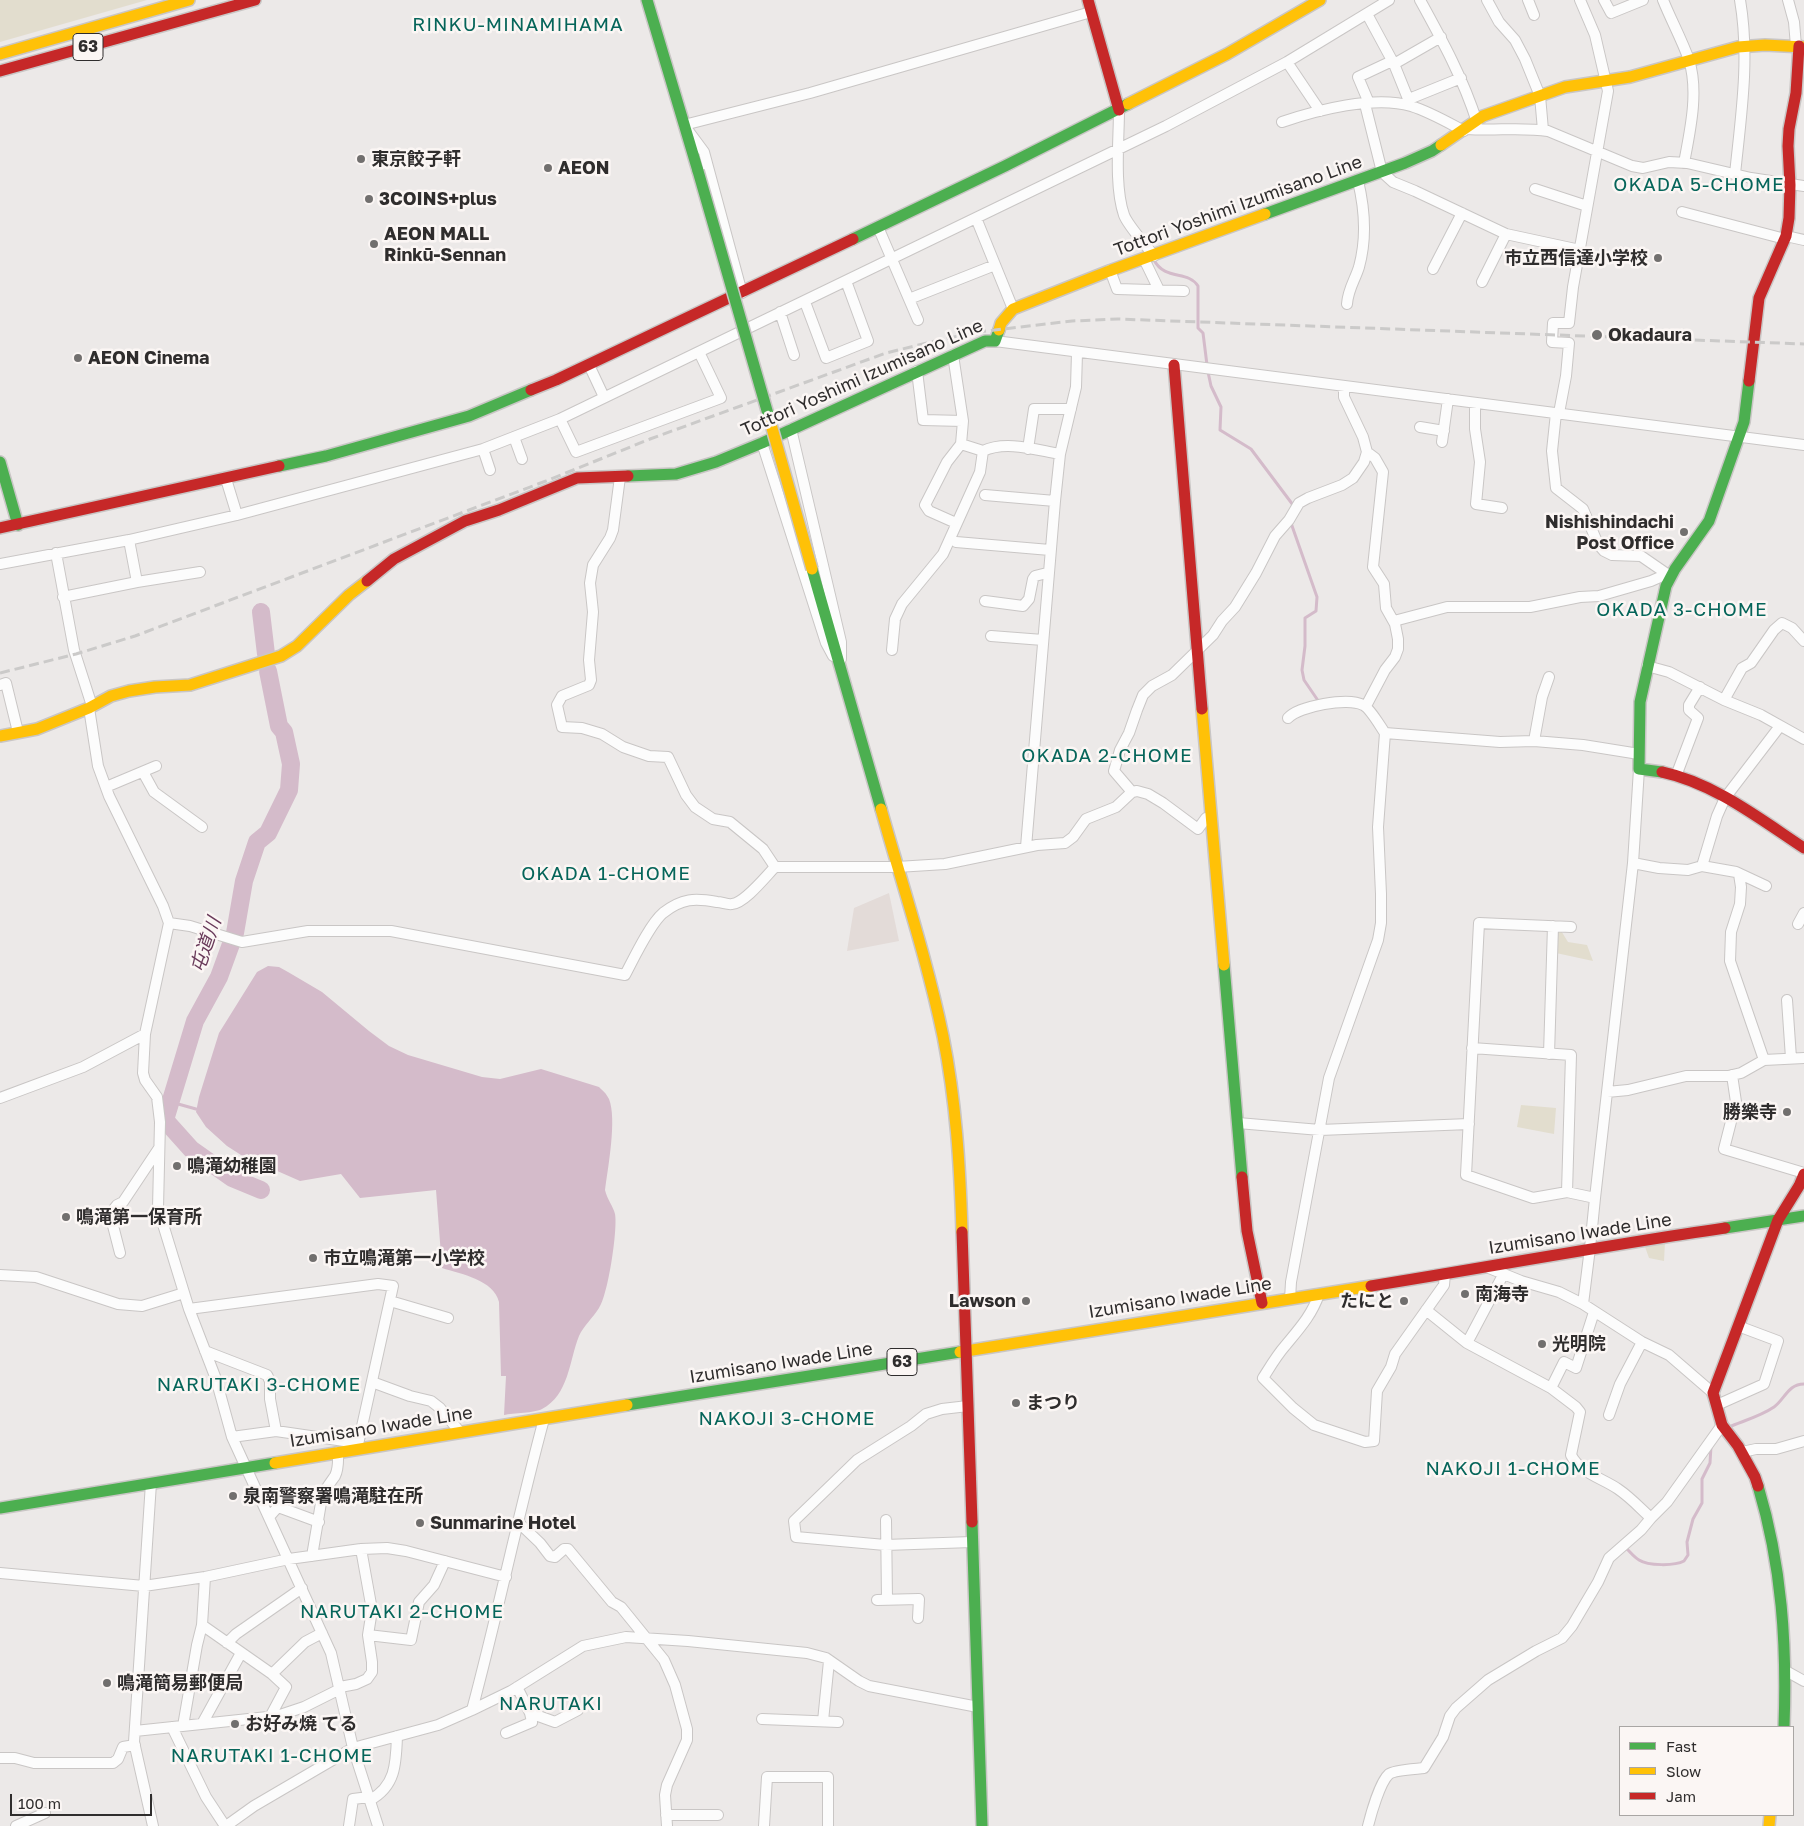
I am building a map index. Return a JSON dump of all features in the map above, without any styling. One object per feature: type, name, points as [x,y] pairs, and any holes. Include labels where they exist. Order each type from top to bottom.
[{"type":"main road","name":"63","points":[[0,54],[190,0]]},
{"type":"main road","name":"63","points":[[0,71],[255,0]]},
{"type":"main road","points":[[647,0],[698,171],[932,988],[951,1081],[957,1125],[961,1203],[982,1826]]},
{"type":"main road","points":[[1088,0],[1119,110]]},
{"type":"main road","points":[[0,528],[326,456],[469,416],[556,380],[1119,110],[1227,54],[1320,0]]},
{"type":"main road","name":"Tottori Yoshimi Izumisano Line","points":[[0,736],[37,728],[129,690],[190,685],[280,656],[297,646],[349,595],[394,559],[465,521],[499,510],[577,478],[676,474],[716,462],[762,443],[985,341],[995,342],[1001,323],[1013,309],[1110,270],[1358,181],[1432,152],[1483,116],[1565,87],[1658,70],[1710,54],[1765,45],[1800,46]]},
{"type":"main road","points":[[1800,46],[1796,93],[1789,129],[1790,184],[1789,218],[1786,238],[1759,298],[1750,379],[1740,437],[1709,521],[1703,532],[1669,575],[1659,611],[1640,702],[1639,769],[1676,776],[1702,786],[1725,798],[1804,848]]},
{"type":"main road","points":[[1174,365],[1247,1231],[1262,1303]]},
{"type":"main road","points":[[0,462],[18,525]]},
{"type":"main road","points":[[1784,1726],[1786,1671],[1777,1568],[1766,1513],[1755,1478],[1742,1452],[1722,1424],[1714,1393],[1759,1267],[1778,1220],[1799,1186],[1804,1173]]},
{"type":"main road","name":"Izumisano Iwade Line","points":[[0,1508],[338,1452],[357,1446],[544,1419],[1550,1257],[1590,1248],[1804,1216]]},
{"type":"street","points":[[0,564],[129,540],[237,515],[483,448],[560,420],[604,397],[780,312],[805,302],[1119,149],[1287,62],[1389,0]]},
{"type":"street","points":[[1420,0],[1461,78],[1476,122]]},
{"type":"street","points":[[1487,0],[1499,22],[1518,46],[1540,96],[1543,130]]},
{"type":"street","points":[[1528,0],[1534,15]]},
{"type":"street","points":[[1580,0],[1595,35],[1607,80],[1608,91],[1573,287],[1570,323],[1553,323],[1552,342],[1570,343],[1552,451],[1556,488],[1583,510],[1598,544],[1604,551],[1612,555],[1641,556],[1669,575]]},
{"type":"street","points":[[1604,0],[1611,13],[1643,0]]},
{"type":"street","points":[[1663,0],[1689,61],[1693,94],[1691,123],[1684,163]]},
{"type":"street","points":[[1735,174],[1744,84],[1744,25],[1740,0]]},
{"type":"street","points":[[1788,0],[1800,46]]},
{"type":"street","points":[[742,292],[704,152],[684,125],[810,93],[1091,12]]},
{"type":"street","points":[[1367,14],[1393,63],[1410,102],[1465,130],[1543,130],[1632,166],[1643,168],[1669,162],[1684,163],[1804,186]]},
{"type":"street","points":[[1441,37],[1393,63],[1358,77],[1367,104],[1382,172],[1392,182],[1415,190],[1506,234],[1580,250]]},
{"type":"street","points":[[1287,62],[1320,111]]},
{"type":"street","points":[[1282,122],[1320,111],[1367,104],[1410,102],[1461,78]]},
{"type":"street","points":[[1119,110],[1120,192],[1124,216],[1149,257],[1159,290]]},
{"type":"street","points":[[1347,304],[1348,290],[1355,278],[1364,246],[1365,222],[1358,181]]},
{"type":"street","points":[[1535,189],[1587,206]]},
{"type":"street","points":[[1682,212],[1786,238],[1804,240]]},
{"type":"street","points":[[1433,269],[1462,213]]},
{"type":"street","points":[[976,218],[1013,309]]},
{"type":"street","points":[[878,227],[918,320]]},
{"type":"street","points":[[1482,282],[1506,234]]},
{"type":"street","points":[[909,299],[995,265]]},
{"type":"street","points":[[1110,270],[1117,289],[1184,291]]},
{"type":"street","points":[[805,302],[826,358],[868,341],[846,281]]},
{"type":"street","points":[[780,312],[794,356]]},
{"type":"street","points":[[995,342],[1804,445]]},
{"type":"street","points":[[560,420],[576,452],[721,398],[700,352]]},
{"type":"street","points":[[1026,847],[1055,501],[1060,454],[1076,387],[1077,353]]},
{"type":"street","points":[[953,355],[963,421],[961,444],[947,462],[925,505],[929,512],[956,523]]},
{"type":"street","points":[[589,364],[604,397]]},
{"type":"street","points":[[917,371],[923,420],[963,421]]},
{"type":"street","points":[[1132,792],[1114,771],[1120,750],[1144,695],[1152,686],[1172,674],[1185,663],[1213,635],[1222,621],[1235,607],[1256,573],[1275,536],[1289,520],[1299,503],[1342,485],[1353,478],[1364,462],[1367,452],[1363,436],[1344,397],[1344,386]]},
{"type":"street","points":[[1442,442],[1448,399]]},
{"type":"street","points":[[1475,402],[1475,429],[1480,462],[1476,504],[1502,508]]},
{"type":"street","points":[[1028,449],[1034,409],[1071,409]]},
{"type":"street","points":[[1420,427],[1444,431]]},
{"type":"street","points":[[791,429],[841,642],[840,668]]},
{"type":"street","points":[[514,437],[522,458]]},
{"type":"street","points":[[762,443],[826,643],[840,668]]},
{"type":"street","points":[[961,444],[983,452],[992,447],[1004,446],[1060,454]]},
{"type":"street","points":[[483,448],[490,470]]},
{"type":"street","points":[[892,650],[894,619],[902,604],[942,554],[980,472],[983,452]]},
{"type":"street","points":[[1366,706],[1398,649],[1394,621],[1386,608],[1384,584],[1373,567],[1383,472],[1375,458],[1367,452]]},
{"type":"street","points":[[620,477],[613,530],[593,565],[590,582],[593,612],[589,660],[591,680],[588,685],[562,696],[557,705],[562,727],[589,730],[602,734],[623,747],[649,756],[668,757],[686,795],[695,807],[713,818],[730,822],[763,849],[775,867]]},
{"type":"street","points":[[226,479],[237,515]]},
{"type":"street","points":[[985,495],[1055,501]]},
{"type":"street","points":[[129,540],[137,582]]},
{"type":"street","points":[[956,542],[1050,550]]},
{"type":"street","points":[[56,553],[74,650],[90,707],[98,766],[106,788],[163,906],[169,923],[146,1034],[143,1073],[145,1080],[157,1097],[160,1122],[158,1208],[189,1308],[216,1379],[232,1437],[331,1653],[353,1748],[378,1826]]},
{"type":"street","points":[[63,597],[200,572]]},
{"type":"street","points":[[985,601],[1023,606],[1029,598],[1035,576],[1048,573]]},
{"type":"street","points":[[1394,621],[1447,608],[1530,607],[1580,597],[1599,596],[1669,575]]},
{"type":"street","points":[[1724,700],[1742,668],[1751,663],[1774,630],[1782,623],[1792,628],[1804,641]]},
{"type":"street","points":[[991,636],[1043,640]]},
{"type":"street","points":[[1648,666],[1669,672],[1724,700],[1761,715],[1804,739]]},
{"type":"street","points":[[1534,741],[1542,697],[1549,677]]},
{"type":"street","points":[[0,684],[6,684],[18,732]]},
{"type":"street","points":[[1676,776],[1698,718],[1689,710],[1689,705],[1700,687]]},
{"type":"street","points":[[1288,718],[1292,714],[1313,706],[1346,702],[1361,704],[1366,706],[1385,733],[1378,827],[1381,923],[1378,940],[1329,1078],[1291,1282],[1290,1298]]},
{"type":"street","points":[[1702,866],[1717,816],[1725,798],[1785,728],[1804,728]]},
{"type":"street","points":[[1385,733],[1500,742],[1534,741],[1639,754]]},
{"type":"street","points":[[106,788],[156,766]]},
{"type":"street","points":[[1583,1304],[1633,863],[1639,769]]},
{"type":"street","points":[[143,772],[154,792],[202,827]]},
{"type":"street","points":[[169,923],[190,926],[242,942],[308,931],[391,931],[625,974],[655,923],[672,906],[686,900],[698,899],[733,904],[743,899],[775,867],[897,867],[944,864],[1026,847],[1065,843],[1073,837],[1086,819],[1116,807],[1132,792],[1137,791],[1148,794],[1163,802],[1198,829],[1206,818],[1211,818]]},
{"type":"street","points":[[1633,863],[1660,868],[1688,870],[1702,866],[1740,874],[1766,886]]},
{"type":"street","points":[[1740,874],[1740,904],[1731,932],[1730,961],[1764,1060]]},
{"type":"street","points":[[1798,924],[1804,913]]},
{"type":"street","points":[[1571,927],[1479,923],[1466,1175],[1533,1198],[1567,1192],[1595,1198]]},
{"type":"street","points":[[1549,1054],[1553,926]]},
{"type":"street","points":[[1787,1000],[1791,1058]]},
{"type":"street","points":[[0,1098],[83,1067],[146,1034]]},
{"type":"street","points":[[1472,1048],[1571,1055],[1567,1192]]},
{"type":"street","points":[[1607,1092],[1628,1090],[1686,1076],[1728,1076],[1741,1073],[1764,1060],[1804,1058]]},
{"type":"street","points":[[1732,1075],[1736,1102],[1724,1149],[1804,1173]]},
{"type":"street","points":[[1238,1123],[1320,1130],[1469,1124]]},
{"type":"street","points":[[120,1253],[110,1214],[117,1205],[123,1202],[159,1148]]},
{"type":"street","points":[[1487,1267],[1503,1275],[1559,1292],[1583,1304],[1642,1342],[1670,1355],[1714,1393]]},
{"type":"street","points":[[1319,1294],[1309,1317],[1284,1346],[1263,1378],[1293,1408],[1314,1425],[1365,1442],[1374,1441],[1376,1391],[1392,1367],[1394,1354],[1444,1285],[1445,1274]]},
{"type":"street","points":[[0,1275],[36,1277],[118,1304],[142,1306],[184,1293]]},
{"type":"street","points":[[1467,1343],[1503,1275]]},
{"type":"street","points":[[189,1308],[378,1284],[393,1286],[357,1446],[276,1431],[232,1437]]},
{"type":"street","points":[[390,1301],[448,1318]]},
{"type":"street","points":[[1426,1310],[1467,1343],[1551,1388],[1576,1407],[1580,1412],[1571,1455],[1574,1461],[1598,1479],[1618,1489],[1651,1518]]},
{"type":"street","points":[[1551,1388],[1564,1362],[1576,1368],[1594,1312]]},
{"type":"street","points":[[1717,1406],[1764,1384],[1778,1341],[1738,1326]]},
{"type":"street","points":[[1609,1415],[1620,1384],[1642,1342]]},
{"type":"street","points":[[205,1351],[267,1375],[270,1381],[270,1398],[276,1431]]},
{"type":"street","points":[[372,1382],[410,1396],[431,1401],[440,1408],[460,1432]]},
{"type":"street","points":[[968,1406],[942,1409],[926,1414],[911,1426],[858,1460],[794,1521],[796,1537],[885,1545],[972,1542]]},
{"type":"street","points":[[472,1710],[544,1419]]},
{"type":"street","points":[[1368,1826],[1376,1800],[1388,1774],[1424,1768],[1443,1737],[1450,1716],[1456,1708],[1488,1680],[1536,1651],[1562,1638],[1572,1626],[1598,1582],[1609,1558],[1641,1530],[1667,1502],[1722,1424]]},
{"type":"street","points":[[1742,1452],[1756,1449],[1776,1449],[1804,1441]]},
{"type":"street","points":[[312,1556],[324,1490],[335,1475],[338,1466],[338,1452]]},
{"type":"street","points":[[151,1483],[135,1745],[153,1826]]},
{"type":"street","points":[[269,1517],[277,1508],[281,1508],[318,1522]]},
{"type":"street","points":[[886,1520],[882,1600],[918,1599],[918,1618]]},
{"type":"street","points":[[518,1522],[540,1543],[550,1556],[555,1557],[568,1548],[612,1602],[621,1607],[664,1660],[675,1685],[687,1730],[687,1740],[667,1785],[665,1795],[667,1826]]},
{"type":"street","points":[[0,1573],[144,1586],[205,1577],[289,1559],[361,1549],[387,1548],[406,1551],[506,1577]]},
{"type":"street","points":[[135,1731],[270,1717],[304,1707],[340,1688],[367,1679],[372,1672],[368,1635],[372,1610],[361,1549]]},
{"type":"street","points":[[368,1635],[411,1640],[419,1602],[434,1586],[445,1561]]},
{"type":"street","points":[[205,1577],[202,1625],[177,1726],[206,1797],[225,1826],[237,1823],[254,1806],[353,1748],[438,1725],[517,1687],[583,1646],[626,1637],[807,1653],[830,1661],[868,1686],[978,1707]]},
{"type":"street","points":[[227,1643],[236,1634],[302,1588]]},
{"type":"street","points":[[202,1625],[272,1674],[286,1687],[270,1717]]},
{"type":"street","points":[[272,1674],[305,1642],[322,1633]]},
{"type":"street","points":[[202,1724],[241,1652]]},
{"type":"street","points":[[823,1721],[830,1661]]},
{"type":"street","points":[[1786,1671],[1804,1681]]},
{"type":"street","points":[[506,1733],[532,1722],[530,1713],[517,1687]]},
{"type":"street","points":[[530,1713],[555,1722],[578,1710]]},
{"type":"street","points":[[762,1719],[838,1722]]},
{"type":"street","points":[[347,1825],[353,1799],[369,1798],[380,1794],[387,1787],[396,1764],[398,1736]]},
{"type":"street","points":[[0,1758],[15,1758],[34,1763],[113,1763],[118,1759],[123,1747],[135,1745]]},
{"type":"street","points":[[764,1826],[767,1777],[828,1776],[828,1826]]},
{"type":"street","points":[[16,1826],[46,1813]]},
{"type":"street","points":[[666,1814],[718,1815]]},
{"type":"shaded area","points":[[0,0],[147,0],[0,42]]},
{"type":"shaded area","points":[[889,893],[899,941],[847,951],[854,908]]},
{"type":"shaded area","points":[[1560,929],[1568,942],[1587,945],[1593,961],[1556,953],[1557,935]]},
{"type":"shaded area","points":[[268,966],[279,967],[322,992],[389,1046],[408,1055],[482,1077],[500,1079],[541,1069],[599,1087],[608,1097],[611,1108],[612,1131],[605,1190],[614,1211],[616,1222],[609,1277],[599,1308],[579,1336],[563,1386],[551,1403],[542,1409],[504,1415],[506,1376],[501,1376],[499,1302],[496,1294],[484,1283],[442,1268],[436,1190],[360,1198],[341,1174],[300,1181],[241,1155],[227,1146],[206,1127],[196,1112],[219,1033],[257,972]]},
{"type":"shaded area","points":[[1521,1105],[1556,1108],[1554,1134],[1517,1127]]},
{"type":"shaded area","points":[[1665,1242],[1664,1261],[1649,1258],[1644,1244]]},
{"type":"waterway","points":[[1154,260],[1164,271],[1188,278],[1198,286],[1198,328],[1203,333],[1207,365]]},
{"type":"waterway","points":[[1208,372],[1211,386],[1221,407],[1220,430],[1251,449],[1293,507]]},
{"type":"waterway","points":[[1292,520],[1291,523],[1317,597],[1316,611],[1305,618],[1305,646],[1302,670],[1304,680],[1319,702]]},
{"type":"waterway","name":"屯道川","points":[[261,612],[266,654]]},
{"type":"waterway","name":"屯道川","points":[[261,1190],[232,1178],[191,1149],[165,1120],[195,1021],[219,977],[235,933],[244,881],[257,842],[268,833],[289,790],[291,764],[284,732],[279,726],[268,671]]},
{"type":"waterway","points":[[171,1102],[196,1109]]},
{"type":"waterway","points":[[1729,1427],[1769,1410],[1778,1404],[1794,1386],[1804,1384]]},
{"type":"waterway","points":[[1625,1549],[1643,1562],[1668,1564],[1684,1561],[1688,1555],[1687,1542],[1693,1519],[1702,1503],[1702,1479],[1710,1463],[1711,1446]]},
{"type":"railway","points":[[0,673],[76,654],[135,636],[546,481],[650,439],[886,353],[978,332],[1072,321],[1118,319],[1804,344]]},
{"type":"traffic: fast","points":[[647,0],[698,171]]},
{"type":"traffic: fast","points":[[853,239],[1128,104]]},
{"type":"traffic: fast","points":[[1265,214],[1405,163],[1441,145]]},
{"type":"traffic: fast","points":[[698,171],[770,421]]},
{"type":"traffic: fast","points":[[628,476],[676,474],[716,462],[762,443],[985,341],[995,341],[999,330]]},
{"type":"traffic: fast","points":[[1662,772],[1639,769],[1640,702],[1666,586],[1675,569],[1709,521],[1744,422],[1749,381]]},
{"type":"traffic: fast","points":[[279,466],[326,456],[469,416],[531,390]]},
{"type":"traffic: fast","points":[[0,462],[18,525]]},
{"type":"traffic: fast","points":[[812,569],[881,809]]},
{"type":"traffic: fast","points":[[1224,965],[1242,1177]]},
{"type":"traffic: fast","points":[[1725,1228],[1804,1216]]},
{"type":"traffic: fast","points":[[627,1405],[960,1352]]},
{"type":"traffic: fast","points":[[0,1508],[275,1463]]},
{"type":"traffic: fast","points":[[1758,1486],[1773,1546],[1778,1576],[1785,1666],[1784,1726]]},
{"type":"traffic: fast","points":[[972,1522],[982,1826]]},
{"type":"traffic: slow","points":[[0,54],[189,0]]},
{"type":"traffic: slow","points":[[1128,104],[1227,54],[1320,0]]},
{"type":"traffic: slow","points":[[1441,145],[1483,116],[1565,87],[1630,77],[1738,47],[1765,45],[1804,47]]},
{"type":"traffic: slow","points":[[999,330],[1001,323],[1013,309],[1109,271],[1265,214]]},
{"type":"traffic: slow","points":[[770,421],[812,569]]},
{"type":"traffic: slow","points":[[0,736],[37,729],[89,708],[111,696],[155,687],[190,685],[281,656],[297,646],[349,595],[367,581]]},
{"type":"traffic: slow","points":[[1202,709],[1224,965]]},
{"type":"traffic: slow","points":[[881,809],[922,950],[943,1036],[957,1134],[962,1232]]},
{"type":"traffic: slow","points":[[960,1352],[1371,1286]]},
{"type":"traffic: slow","points":[[275,1463],[627,1405]]},
{"type":"traffic: slow","points":[[1769,1826],[1770,1816]]},
{"type":"traffic: jam","points":[[0,71],[255,0]]},
{"type":"traffic: jam","points":[[1088,0],[1119,110]]},
{"type":"traffic: jam","points":[[1749,381],[1759,298],[1786,236],[1789,218],[1788,146],[1789,129],[1796,93],[1799,46]]},
{"type":"traffic: jam","points":[[531,390],[556,380],[853,239]]},
{"type":"traffic: jam","points":[[1174,365],[1202,709]]},
{"type":"traffic: jam","points":[[0,528],[279,466]]},
{"type":"traffic: jam","points":[[367,581],[394,559],[465,521],[499,510],[577,478],[628,476]]},
{"type":"traffic: jam","points":[[1662,772],[1700,784],[1718,793],[1804,848]]},
{"type":"traffic: jam","points":[[1758,1486],[1738,1446],[1722,1425],[1713,1393],[1778,1220],[1799,1186],[1804,1174]]},
{"type":"traffic: jam","points":[[1242,1177],[1247,1231],[1262,1303]]},
{"type":"traffic: jam","points":[[1371,1286],[1725,1228]]},
{"type":"traffic: jam","points":[[962,1232],[972,1522]]},
{"type":"place","name":"東京餃子軒","points":[[361,159]]},
{"type":"place","name":"AEON","points":[[548,168]]},
{"type":"place","name":"3COINS+plus","points":[[369,199]]},
{"type":"place","name":"AEON MALL Rinkū-Sennan","points":[[374,244]]},
{"type":"place","name":"市立西信達小学校","points":[[1658,258]]},
{"type":"place","name":"Okadaura","points":[[1597,335]]},
{"type":"place","name":"AEON Cinema","points":[[78,358]]},
{"type":"place","name":"Nishishindachi Post Office","points":[[1684,532]]},
{"type":"place","name":"勝樂寺","points":[[1787,1112]]},
{"type":"place","name":"鳴滝幼稚園","points":[[177,1166]]},
{"type":"place","name":"鳴滝第一保育所","points":[[66,1217]]},
{"type":"place","name":"市立鳴滝第一小学校","points":[[313,1258]]},
{"type":"place","name":"南海寺","points":[[1465,1294]]},
{"type":"place","name":"Lawson","points":[[1026,1301]]},
{"type":"place","name":"たにと","points":[[1404,1301]]},
{"type":"place","name":"光明院","points":[[1542,1344]]},
{"type":"place","name":"まつり","points":[[1016,1403]]},
{"type":"place","name":"泉南警察署鳴滝駐在所","points":[[233,1496]]},
{"type":"place","name":"Sunmarine Hotel","points":[[420,1523]]},
{"type":"place","name":"鳴滝簡易郵便局","points":[[107,1683]]},
{"type":"place","name":"お好み焼 てる","points":[[235,1724]]},
{"type":"district","name":"RINKU-MINAMIHAMA","points":[[518,25]]},
{"type":"district","name":"OKADA 5-CHOME","points":[[1699,185]]},
{"type":"district","name":"OKADA 3-CHOME","points":[[1682,610]]},
{"type":"district","name":"OKADA 2-CHOME","points":[[1107,756]]},
{"type":"district","name":"OKADA 1-CHOME","points":[[606,874]]},
{"type":"district","name":"NARUTAKI 3-CHOME","points":[[259,1385]]},
{"type":"district","name":"NAKOJI 3-CHOME","points":[[787,1419]]},
{"type":"district","name":"NAKOJI 1-CHOME","points":[[1513,1469]]},
{"type":"district","name":"NARUTAKI 2-CHOME","points":[[402,1612]]},
{"type":"district","name":"NARUTAKI","points":[[551,1704]]},
{"type":"district","name":"NARUTAKI 1-CHOME","points":[[272,1756]]}]
